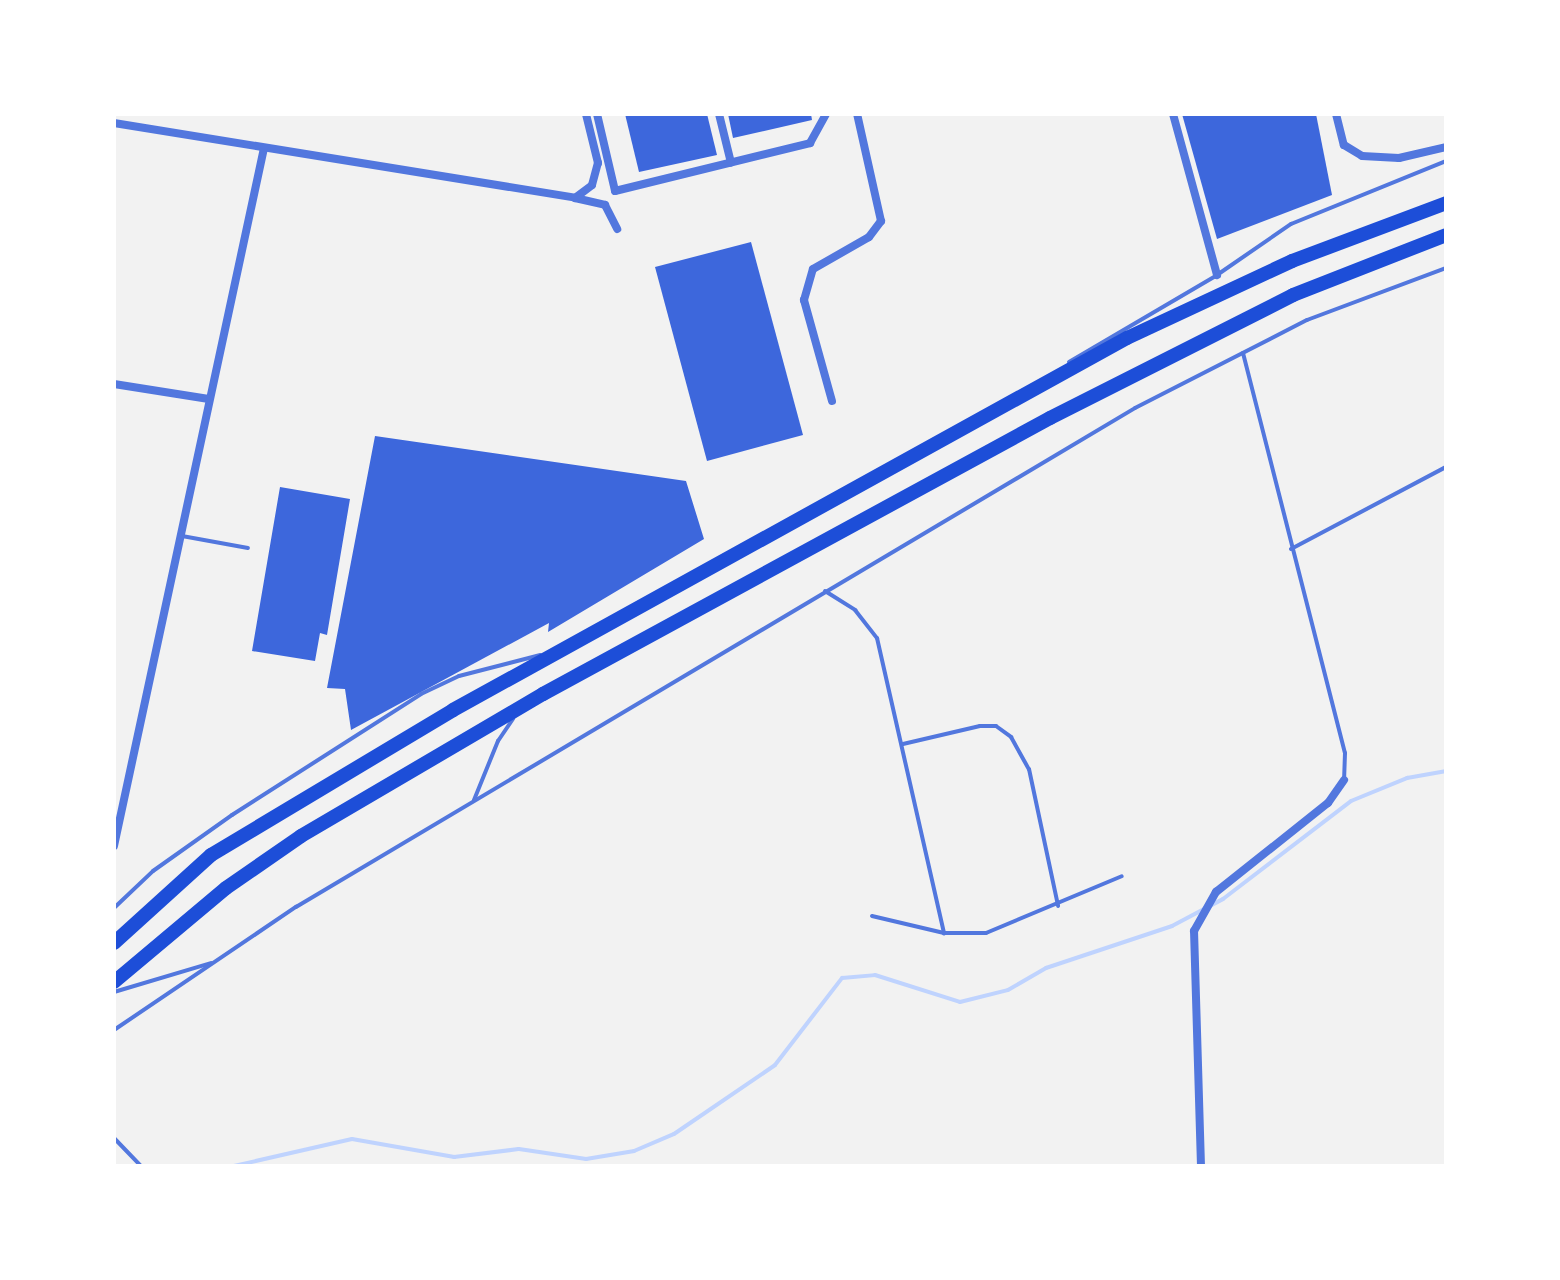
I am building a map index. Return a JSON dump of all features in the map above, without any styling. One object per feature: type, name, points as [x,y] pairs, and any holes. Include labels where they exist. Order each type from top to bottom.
[{"type":"highway","points":[[114,943],[211,855],[566,648],[1127,338],[1279,267],[1446,203]]},
{"type":"highway","points":[[114,982],[226,888],[301,836],[543,694],[1050,418],[1280,302],[1446,235]]},
{"type":"street","points":[[575,198],[586,194],[597,174],[586,114]]},
{"type":"street","points":[[597,114],[615,191],[810,143],[826,114]]},
{"type":"street","points":[[719,114],[731,163]]},
{"type":"street","points":[[832,401],[804,300],[813,269],[869,237],[881,221],[857,114]]},
{"type":"street","points":[[1173,114],[1217,275]]},
{"type":"street","points":[[1336,114],[1344,145],[1362,156],[1399,158],[1446,147]]},
{"type":"street","points":[[114,123],[575,198],[605,205],[617,229]]},
{"type":"street","points":[[114,846],[264,148]]},
{"type":"street","points":[[114,384],[209,399]]},
{"type":"street","points":[[1201,1166],[1194,931],[1216,892],[1328,803],[1344,780]]},
{"type":"lane","points":[[1028,392],[1090,347],[1217,275],[1291,224],[1446,161]]},
{"type":"lane","points":[[114,1030],[214,963],[474,801],[1135,408],[1307,320],[1446,268]]},
{"type":"lane","points":[[1243,353],[1345,753],[1344,780]]},
{"type":"lane","points":[[1291,549],[1446,467]]},
{"type":"lane","points":[[180,535],[248,548]]},
{"type":"lane","points":[[825,591],[855,610],[877,638],[944,933]]},
{"type":"lane","points":[[114,908],[153,871],[368,728],[459,676],[566,648]]},
{"type":"lane","points":[[474,801],[498,741],[513,719],[543,694]]},
{"type":"lane","points":[[903,744],[980,726],[996,726],[1011,737],[1029,769],[1058,906]]},
{"type":"lane","points":[[872,916],[944,933],[986,933],[1058,906],[1122,876]]},
{"type":"lane","points":[[114,992],[214,963]]},
{"type":"lane","points":[[114,1138],[141,1166]]},
{"type":"building","points":[[625,114],[707,114],[717,155],[639,172]]},
{"type":"building","points":[[728,114],[811,114],[812,120],[733,138]]},
{"type":"building","points":[[1182,114],[1316,114],[1332,195],[1217,239]]},
{"type":"building","points":[[751,242],[803,435],[707,461],[655,267]]},
{"type":"building","points":[[375,436],[686,481],[704,539],[548,632],[549,623],[351,730],[345,689],[327,688]]},
{"type":"building","points":[[280,487],[350,499],[327,635],[320,633],[315,661],[252,651]]},
{"type":"waterway","points":[[234,1166],[352,1139],[454,1157],[519,1149],[586,1159],[634,1151],[674,1134],[775,1065],[842,978],[875,975],[960,1002],[1008,990],[1046,968],[1172,926],[1223,899],[1351,801],[1407,778],[1446,771]]},
{"type":"waterway","points":[[162,1166],[174,1166]]}]
